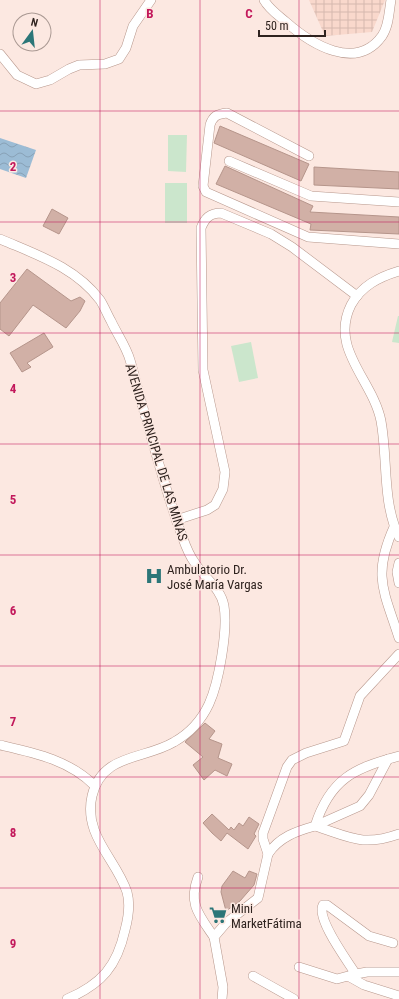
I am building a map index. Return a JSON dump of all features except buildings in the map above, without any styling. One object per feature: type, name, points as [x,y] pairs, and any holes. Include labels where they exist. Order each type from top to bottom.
[{"type":"street","points":[[0,54],[17,75],[36,84],[50,80],[69,68],[119,59],[123,54],[134,26],[151,0]]},
{"type":"street","points":[[264,0],[284,20],[309,40],[336,52],[347,53],[364,50],[378,40],[383,34],[387,23],[391,0]]},
{"type":"street","points":[[310,156],[227,113],[218,114],[212,118],[210,125],[203,186],[206,192],[308,237],[399,244]]},
{"type":"street","points":[[229,161],[310,196],[399,202]]},
{"type":"street","points":[[176,520],[207,510],[216,505],[223,489],[225,472],[203,370],[201,228],[205,219],[213,213],[221,213],[271,234],[292,247],[357,296]]},
{"type":"street","name":"AVENIDA PRINCIPAL DE LAS MINAS","points":[[0,239],[63,267],[74,274],[101,301],[130,358],[176,520],[187,551],[201,572],[221,595],[224,605],[223,634],[218,678],[202,718],[176,742],[120,761],[105,772],[95,786],[90,809],[92,824],[97,839],[128,895],[127,923],[119,954],[110,968],[99,980],[87,989],[67,999]]},
{"type":"street","points":[[399,271],[373,280],[357,296],[345,317],[344,335],[349,351],[379,411],[384,439],[388,503],[394,527],[399,537]]},
{"type":"street","points":[[394,527],[383,554],[381,578],[399,638]]},
{"type":"street","points":[[399,563],[397,572],[399,583]]},
{"type":"street","points":[[268,854],[263,833],[289,764],[294,758],[302,754],[344,741],[360,696],[399,654]]},
{"type":"street","points":[[0,745],[43,755],[83,774],[95,786]]},
{"type":"street","points":[[315,826],[323,804],[341,781],[360,769],[399,756]]},
{"type":"street","points":[[214,937],[226,924],[256,900],[268,854],[274,845],[286,836],[315,826],[360,806],[368,795],[388,759]]},
{"type":"street","points":[[315,826],[364,841],[379,840],[399,834]]},
{"type":"street","points":[[198,877],[194,891],[195,906],[200,918],[214,937],[223,987],[222,999]]},
{"type":"street","points":[[393,943],[366,934],[349,920],[327,905],[324,905],[322,914],[325,922],[352,975],[364,985],[399,996]]},
{"type":"street","points":[[299,967],[337,979],[352,975],[399,972]]},
{"type":"street","points":[[253,976],[294,999]]},
{"type":"shaded area","points":[[309,0],[385,0],[372,32],[325,36]]},
{"type":"green space","points":[[168,135],[187,135],[186,172],[168,171]]},
{"type":"green space","points":[[165,183],[187,183],[187,223],[165,223]]},
{"type":"green space","points":[[399,316],[399,343],[392,342]]},
{"type":"green space","points":[[251,342],[258,378],[239,382],[231,346]]},
{"type":"water","points":[[0,138],[36,150],[26,178],[0,169]]},
{"type":"place","name":"Ambulatorio Dr. José María Vargas","points":[[154,576]]},
{"type":"place","name":"Mini MarketFátima","points":[[218,915]]}]
